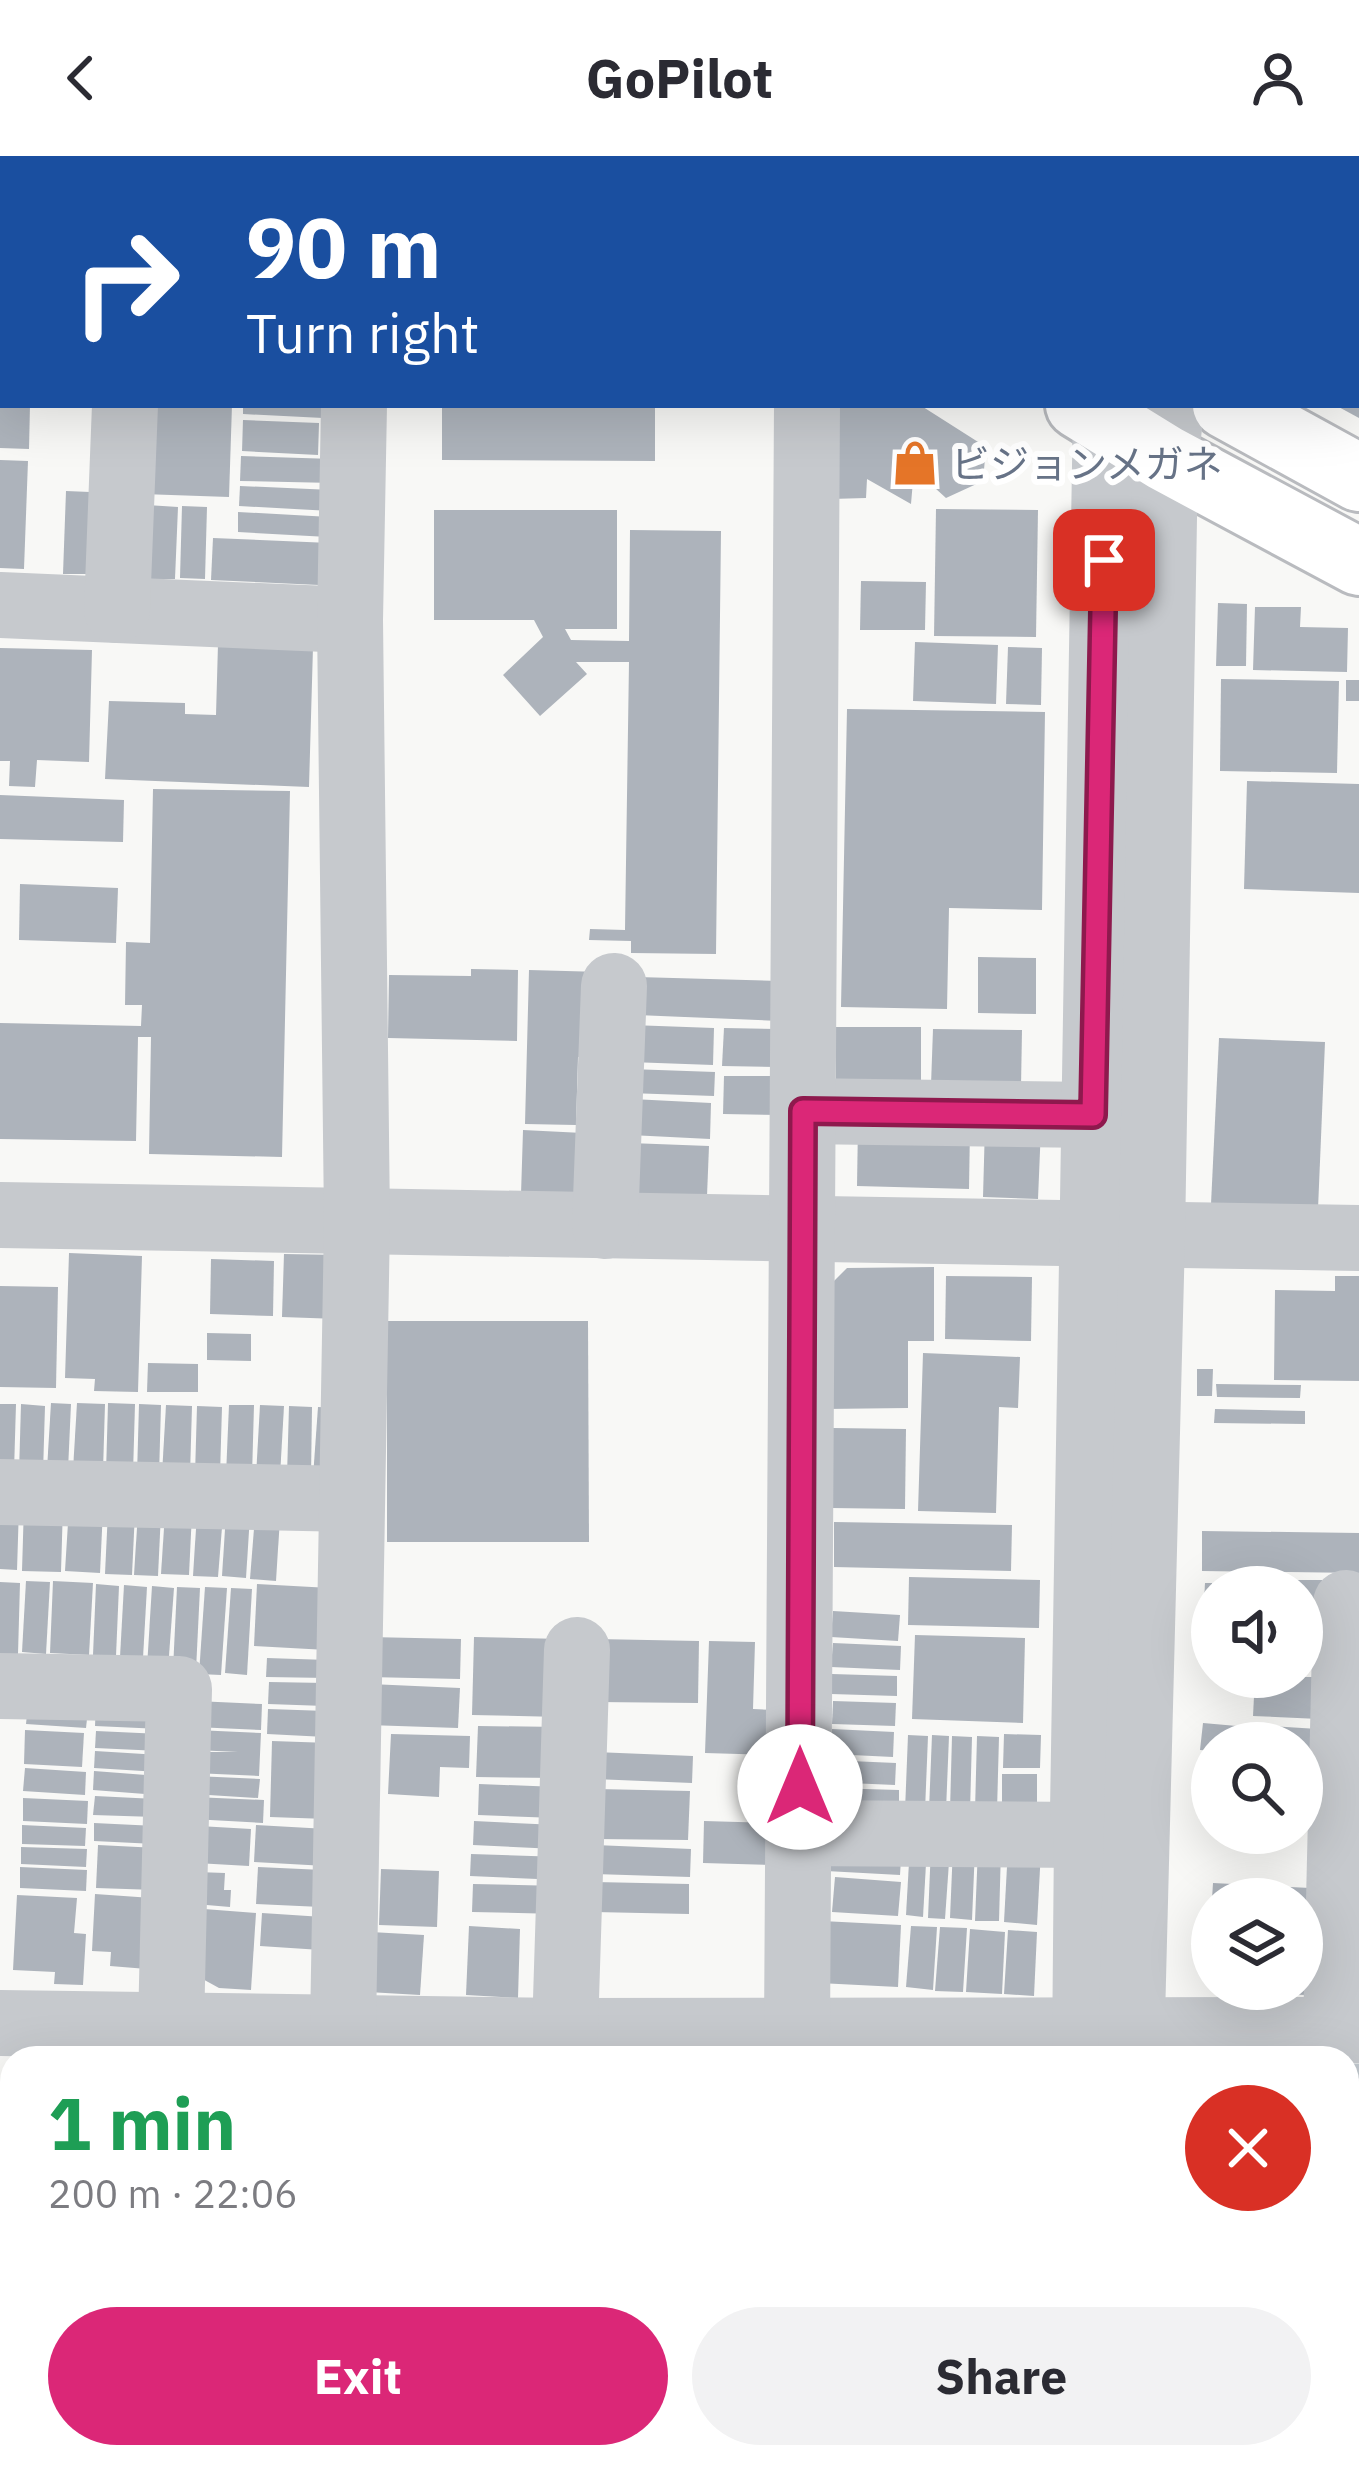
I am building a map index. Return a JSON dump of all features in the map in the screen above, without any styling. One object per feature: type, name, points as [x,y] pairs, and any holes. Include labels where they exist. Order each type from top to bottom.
[{"type":"highway","points":[[1231,408],[1359,478]]},
{"type":"highway","points":[[1097,410],[1169,432],[1359,562]]},
{"type":"street","points":[[116,610],[125,408]]},
{"type":"street","points":[[343,2028],[357,1221],[350,620],[354,408]]},
{"type":"street","points":[[797,2032],[807,408]]},
{"type":"street","points":[[1097,410],[1093,1115],[1122,1236],[1108,2043]]},
{"type":"street","points":[[1108,2043],[1083,1810],[1169,432]]},
{"type":"street","points":[[0,605],[350,620]]},
{"type":"street","points":[[605,1226],[614,986]]},
{"type":"street","points":[[803,1111],[1093,1115]]},
{"type":"street","points":[[0,1215],[1359,1238]]},
{"type":"street","points":[[0,1492],[352,1499]]},
{"type":"street","points":[[0,2023],[797,2032],[1108,2043],[1347,2030],[1346,1603]]},
{"type":"street","points":[[565,2031],[577,1650]]},
{"type":"street","points":[[0,1686],[179,1689],[171,2025]]},
{"type":"street","points":[[800,1833],[1087,1834]]},
{"type":"building","points":[[0,408],[30,408],[29,449],[0,448]]},
{"type":"building","points":[[145,408],[232,408],[229,497],[142,494]]},
{"type":"building","points":[[243,408],[323,408],[323,418],[243,414]]},
{"type":"building","points":[[442,408],[655,408],[655,461],[442,460]]},
{"type":"building","points":[[831,408],[925,408],[986,447],[983,481],[946,498],[914,469],[911,504],[867,479],[866,498],[831,499]]},
{"type":"building","points":[[1341,408],[1359,408],[1359,418]]},
{"type":"building","points":[[243,420],[319,423],[318,455],[242,451]]},
{"type":"building","points":[[241,456],[334,459],[334,483],[240,481]]},
{"type":"building","points":[[0,460],[28,461],[24,569],[0,568]]},
{"type":"building","points":[[240,486],[332,490],[331,511],[239,506]]},
{"type":"building","points":[[66,491],[90,492],[87,574],[63,574]]},
{"type":"building","points":[[147,505],[178,507],[175,579],[145,579]]},
{"type":"building","points":[[182,506],[207,507],[205,579],[180,578]]},
{"type":"building","points":[[936,509],[1038,510],[1036,637],[934,636]]},
{"type":"building","points":[[434,510],[617,510],[617,629],[565,629],[571,640],[629,641],[630,530],[721,531],[716,954],[631,953],[631,941],[589,940],[590,929],[625,930],[629,662],[576,662],[587,674],[540,716],[503,675],[543,637],[534,620],[434,620]]},
{"type":"building","points":[[238,512],[330,517],[328,537],[238,532]]},
{"type":"building","points":[[213,538],[330,543],[319,585],[211,580]]},
{"type":"building","points":[[861,581],[926,582],[925,630],[860,630]]},
{"type":"building","points":[[1218,603],[1247,604],[1246,666],[1216,666]]},
{"type":"building","points":[[1255,607],[1301,607],[1300,627],[1348,628],[1347,672],[1253,670]]},
{"type":"building","points":[[915,642],[998,645],[996,704],[913,701]]},
{"type":"building","points":[[218,644],[313,647],[309,787],[105,779],[109,701],[185,703],[185,714],[216,715]]},
{"type":"building","points":[[1008,647],[1042,648],[1041,705],[1006,704]]},
{"type":"building","points":[[0,648],[92,650],[89,762],[37,760],[35,787],[9,786],[10,761],[0,761]]},
{"type":"building","points":[[1221,679],[1339,681],[1337,773],[1220,771]]},
{"type":"building","points":[[1346,680],[1359,680],[1359,701],[1346,701]]},
{"type":"building","points":[[847,709],[1045,712],[1042,910],[949,908],[947,1009],[841,1007]]},
{"type":"building","points":[[1247,781],[1359,784],[1359,893],[1244,889]]},
{"type":"building","points":[[153,789],[290,791],[282,1157],[149,1154],[151,1037],[138,1037],[136,1141],[0,1139],[0,1023],[141,1026],[142,1005],[125,1005],[126,942],[150,943]]},
{"type":"building","points":[[0,795],[124,800],[123,842],[0,839]]},
{"type":"building","points":[[20,884],[118,888],[116,943],[19,940]]},
{"type":"building","points":[[978,957],[1036,958],[1036,1014],[978,1013]]},
{"type":"building","points":[[471,969],[518,970],[517,1041],[388,1038],[389,975],[471,976]]},
{"type":"building","points":[[529,970],[602,972],[601,1057],[578,1057],[576,1125],[525,1124]]},
{"type":"building","points":[[637,977],[780,981],[779,1021],[637,1015]]},
{"type":"building","points":[[631,1025],[714,1028],[713,1065],[630,1062]]},
{"type":"building","points":[[836,1027],[921,1027],[921,1087],[836,1086]]},
{"type":"building","points":[[724,1028],[778,1029],[776,1067],[722,1066]]},
{"type":"building","points":[[933,1029],[1022,1030],[1021,1087],[931,1085]]},
{"type":"building","points":[[1219,1038],[1325,1042],[1318,1209],[1211,1204]]},
{"type":"building","points":[[630,1069],[715,1072],[714,1096],[629,1093]]},
{"type":"building","points":[[724,1076],[782,1076],[782,1115],[723,1114]]},
{"type":"building","points":[[632,1099],[711,1103],[710,1139],[630,1135]]},
{"type":"building","points":[[858,1124],[970,1127],[969,1189],[857,1186]]},
{"type":"building","points":[[985,1125],[1041,1127],[1038,1199],[983,1197]]},
{"type":"building","points":[[523,1130],[583,1133],[581,1197],[521,1194]]},
{"type":"building","points":[[630,1143],[709,1146],[707,1196],[629,1194]]},
{"type":"building","points":[[69,1253],[142,1256],[138,1392],[94,1391],[95,1379],[65,1378]]},
{"type":"building","points":[[284,1254],[340,1255],[338,1319],[282,1317]]},
{"type":"building","points":[[211,1259],[274,1261],[273,1316],[210,1314]]},
{"type":"building","points":[[934,1267],[934,1341],[908,1341],[908,1408],[825,1409],[824,1291],[847,1268]]},
{"type":"building","points":[[946,1276],[1032,1277],[1031,1341],[945,1339]]},
{"type":"building","points":[[1335,1276],[1359,1276],[1359,1381],[1274,1380],[1275,1290],[1335,1291]]},
{"type":"building","points":[[0,1286],[58,1287],[56,1388],[0,1387]]},
{"type":"building","points":[[387,1321],[588,1321],[589,1542],[387,1542]]},
{"type":"building","points":[[207,1333],[251,1334],[251,1361],[207,1360]]},
{"type":"building","points":[[923,1353],[1020,1357],[1018,1408],[999,1407],[996,1513],[918,1511]]},
{"type":"building","points":[[148,1363],[198,1364],[198,1392],[147,1392]]},
{"type":"building","points":[[1197,1369],[1213,1369],[1212,1396],[1197,1396]]},
{"type":"building","points":[[1216,1384],[1301,1385],[1300,1398],[1217,1397]]},
{"type":"building","points":[[51,1403],[71,1404],[68,1470],[47,1469]]},
{"type":"building","points":[[77,1403],[105,1404],[103,1471],[73,1470]]},
{"type":"building","points":[[108,1403],[135,1404],[133,1474],[106,1473]]},
{"type":"building","points":[[0,1404],[16,1404],[14,1471],[0,1471]]},
{"type":"building","points":[[21,1404],[45,1406],[43,1473],[19,1473]]},
{"type":"building","points":[[139,1404],[161,1405],[159,1476],[137,1475]]},
{"type":"building","points":[[166,1405],[192,1406],[190,1475],[162,1474]]},
{"type":"building","points":[[229,1405],[254,1405],[252,1476],[226,1475]]},
{"type":"building","points":[[260,1405],[284,1406],[280,1476],[256,1476]]},
{"type":"building","points":[[197,1406],[222,1407],[220,1475],[195,1475]]},
{"type":"building","points":[[289,1406],[312,1407],[311,1477],[287,1476]]},
{"type":"building","points":[[318,1407],[339,1408],[336,1478],[313,1477]]},
{"type":"building","points":[[1215,1409],[1305,1411],[1305,1424],[1214,1423]]},
{"type":"building","points":[[833,1428],[906,1429],[905,1509],[831,1508]]},
{"type":"building","points":[[24,1505],[63,1506],[61,1572],[22,1571]]},
{"type":"building","points":[[0,1506],[19,1506],[17,1570],[0,1569]]},
{"type":"building","points":[[69,1507],[103,1509],[100,1573],[65,1571]]},
{"type":"building","points":[[108,1511],[135,1512],[132,1575],[105,1574]]},
{"type":"building","points":[[138,1512],[161,1513],[158,1576],[134,1575]]},
{"type":"building","points":[[165,1513],[192,1513],[189,1575],[161,1574]]},
{"type":"building","points":[[197,1513],[223,1515],[218,1577],[193,1576]]},
{"type":"building","points":[[226,1514],[250,1516],[246,1578],[222,1576]]},
{"type":"building","points":[[255,1516],[280,1518],[276,1581],[250,1579]]},
{"type":"building","points":[[834,1522],[1012,1525],[1011,1571],[834,1567]]},
{"type":"building","points":[[1202,1531],[1359,1533],[1359,1573],[1323,1573],[1323,1566],[1202,1566]]},
{"type":"building","points":[[909,1577],[1040,1580],[1039,1628],[908,1625]]},
{"type":"building","points":[[26,1581],[50,1582],[46,1654],[22,1652]]},
{"type":"building","points":[[53,1581],[93,1583],[89,1655],[50,1653]]},
{"type":"building","points":[[0,1582],[20,1583],[18,1654],[0,1654]]},
{"type":"building","points":[[96,1584],[119,1586],[116,1656],[93,1655]]},
{"type":"building","points":[[257,1584],[330,1588],[327,1650],[254,1646]]},
{"type":"building","points":[[124,1585],[147,1587],[143,1658],[120,1657]]},
{"type":"building","points":[[152,1586],[174,1588],[168,1669],[147,1667]]},
{"type":"building","points":[[177,1587],[200,1588],[196,1670],[173,1669]]},
{"type":"building","points":[[205,1587],[227,1588],[221,1675],[199,1674]]},
{"type":"building","points":[[231,1588],[252,1589],[247,1675],[225,1673]]},
{"type":"building","points":[[833,1611],[900,1615],[898,1641],[831,1637]]},
{"type":"building","points":[[915,1635],[1025,1638],[1023,1723],[912,1719]]},
{"type":"building","points":[[369,1637],[461,1639],[460,1679],[368,1677]]},
{"type":"building","points":[[474,1637],[563,1639],[561,1717],[472,1715]]},
{"type":"building","points":[[596,1639],[699,1641],[698,1703],[596,1702]]},
{"type":"building","points":[[709,1641],[755,1642],[753,1709],[774,1710],[773,1755],[705,1753]]},
{"type":"building","points":[[833,1643],[901,1646],[900,1670],[831,1667]]},
{"type":"building","points":[[267,1658],[328,1660],[328,1678],[266,1677]]},
{"type":"building","points":[[832,1674],[897,1676],[897,1696],[831,1694]]},
{"type":"building","points":[[269,1682],[326,1683],[325,1706],[268,1704]]},
{"type":"building","points":[[370,1684],[460,1688],[458,1728],[368,1725]]},
{"type":"building","points":[[1254,1698],[1320,1698],[1319,1719],[1253,1716]]},
{"type":"building","points":[[196,1701],[262,1704],[261,1730],[195,1727]]},
{"type":"building","points":[[833,1701],[896,1703],[895,1726],[832,1724]]},
{"type":"building","points":[[96,1703],[163,1706],[161,1729],[95,1726]]},
{"type":"building","points":[[28,1705],[88,1710],[86,1728],[26,1724]]},
{"type":"building","points":[[268,1709],[327,1711],[326,1737],[267,1734]]},
{"type":"building","points":[[478,1726],[561,1727],[560,1778],[476,1777]]},
{"type":"building","points":[[832,1729],[894,1732],[893,1757],[831,1754]]},
{"type":"building","points":[[25,1730],[84,1733],[82,1767],[24,1764]]},
{"type":"building","points":[[196,1730],[261,1733],[259,1776],[194,1773],[195,1752],[238,1752],[195,1750]]},
{"type":"building","points":[[96,1731],[161,1734],[160,1751],[95,1748]]},
{"type":"building","points":[[391,1734],[470,1736],[469,1768],[440,1767],[439,1797],[388,1794]]},
{"type":"building","points":[[1004,1734],[1041,1735],[1040,1768],[1003,1768]]},
{"type":"building","points":[[908,1735],[928,1736],[925,1811],[905,1811]]},
{"type":"building","points":[[932,1735],[949,1736],[946,1811],[929,1810]]},
{"type":"building","points":[[952,1736],[972,1737],[970,1812],[950,1811]]},
{"type":"building","points":[[977,1736],[999,1737],[997,1811],[975,1811]]},
{"type":"building","points":[[272,1741],[330,1743],[327,1819],[270,1817]]},
{"type":"building","points":[[95,1751],[160,1755],[159,1772],[94,1768]]},
{"type":"building","points":[[595,1752],[693,1756],[692,1783],[594,1779]]},
{"type":"building","points":[[827,1760],[896,1763],[895,1785],[826,1782]]},
{"type":"building","points":[[25,1768],[86,1772],[85,1795],[23,1791]]},
{"type":"building","points":[[94,1771],[159,1776],[158,1795],[93,1790]]},
{"type":"building","points":[[1002,1774],[1037,1774],[1037,1815],[1002,1814]]},
{"type":"building","points":[[195,1776],[260,1779],[258,1798],[193,1794]]},
{"type":"building","points":[[479,1784],[558,1787],[556,1818],[478,1815]]},
{"type":"building","points":[[830,1788],[899,1790],[899,1817],[830,1816]]},
{"type":"building","points":[[597,1789],[690,1791],[688,1840],[596,1839]]},
{"type":"building","points":[[95,1796],[156,1799],[155,1817],[93,1815]]},
{"type":"building","points":[[194,1797],[264,1800],[263,1823],[192,1819]]},
{"type":"building","points":[[23,1798],[88,1801],[87,1824],[23,1821]]},
{"type":"building","points":[[474,1821],[557,1825],[556,1849],[473,1845]]},
{"type":"building","points":[[704,1821],[776,1823],[775,1865],[703,1863]]},
{"type":"building","points":[[94,1823],[156,1826],[155,1844],[94,1841]]},
{"type":"building","points":[[22,1825],[86,1828],[85,1846],[22,1844]]},
{"type":"building","points":[[256,1825],[327,1829],[326,1866],[254,1862]]},
{"type":"building","points":[[199,1826],[251,1829],[249,1866],[196,1863]]},
{"type":"building","points":[[827,1840],[902,1844],[900,1875],[826,1871]]},
{"type":"building","points":[[98,1845],[158,1848],[156,1890],[96,1888]]},
{"type":"building","points":[[595,1845],[691,1849],[690,1877],[594,1874]]},
{"type":"building","points":[[910,1845],[927,1846],[923,1917],[906,1915]]},
{"type":"building","points":[[21,1847],[87,1849],[86,1867],[21,1864]]},
{"type":"building","points":[[931,1847],[950,1848],[945,1919],[928,1918]]},
{"type":"building","points":[[953,1847],[975,1848],[972,1920],[950,1918]]},
{"type":"building","points":[[978,1848],[1001,1849],[999,1921],[975,1921]]},
{"type":"building","points":[[1008,1848],[1041,1850],[1037,1925],[1004,1922]]},
{"type":"building","points":[[471,1854],[562,1857],[561,1880],[470,1876]]},
{"type":"building","points":[[20,1867],[87,1870],[86,1891],[20,1888]]},
{"type":"building","points":[[258,1867],[323,1870],[321,1907],[256,1904]]},
{"type":"building","points":[[381,1869],[439,1871],[437,1927],[379,1925]]},
{"type":"building","points":[[197,1872],[225,1873],[230,1907],[195,1904]]},
{"type":"building","points":[[835,1877],[901,1882],[898,1916],[832,1912]]},
{"type":"building","points":[[595,1882],[689,1884],[689,1914],[594,1912]]},
{"type":"building","points":[[473,1884],[560,1886],[559,1914],[472,1912]]},
{"type":"building","points":[[1323,1889],[1330,1889],[1323,1921]]},
{"type":"building","points":[[95,1894],[152,1898],[147,1969],[110,1966],[111,1952],[92,1951]]},
{"type":"building","points":[[17,1895],[77,1898],[74,1933],[86,1934],[83,1985],[54,1984],[55,1972],[13,1970]]},
{"type":"building","points":[[204,1909],[256,1913],[251,1990],[219,1988],[199,1977]]},
{"type":"building","points":[[262,1913],[323,1917],[321,1950],[260,1946]]},
{"type":"building","points":[[822,1921],[901,1925],[898,1987],[819,1983]]},
{"type":"building","points":[[469,1926],[520,1929],[518,1998],[466,1995]]},
{"type":"building","points":[[911,1926],[937,1927],[933,1990],[906,1987]]},
{"type":"building","points":[[940,1927],[967,1928],[963,1992],[935,1991]]},
{"type":"building","points":[[970,1929],[1005,1932],[1002,1994],[966,1992]]},
{"type":"building","points":[[1008,1930],[1037,1932],[1034,1996],[1004,1994]]},
{"type":"building","points":[[371,1932],[424,1935],[420,1995],[368,1992]]},
{"type":"place","name":"ビジョンメガネ","points":[[915,463]]},
{"type":"route","points":[[800,1787],[803,1111],[1093,1115],[1104,560]]}]
